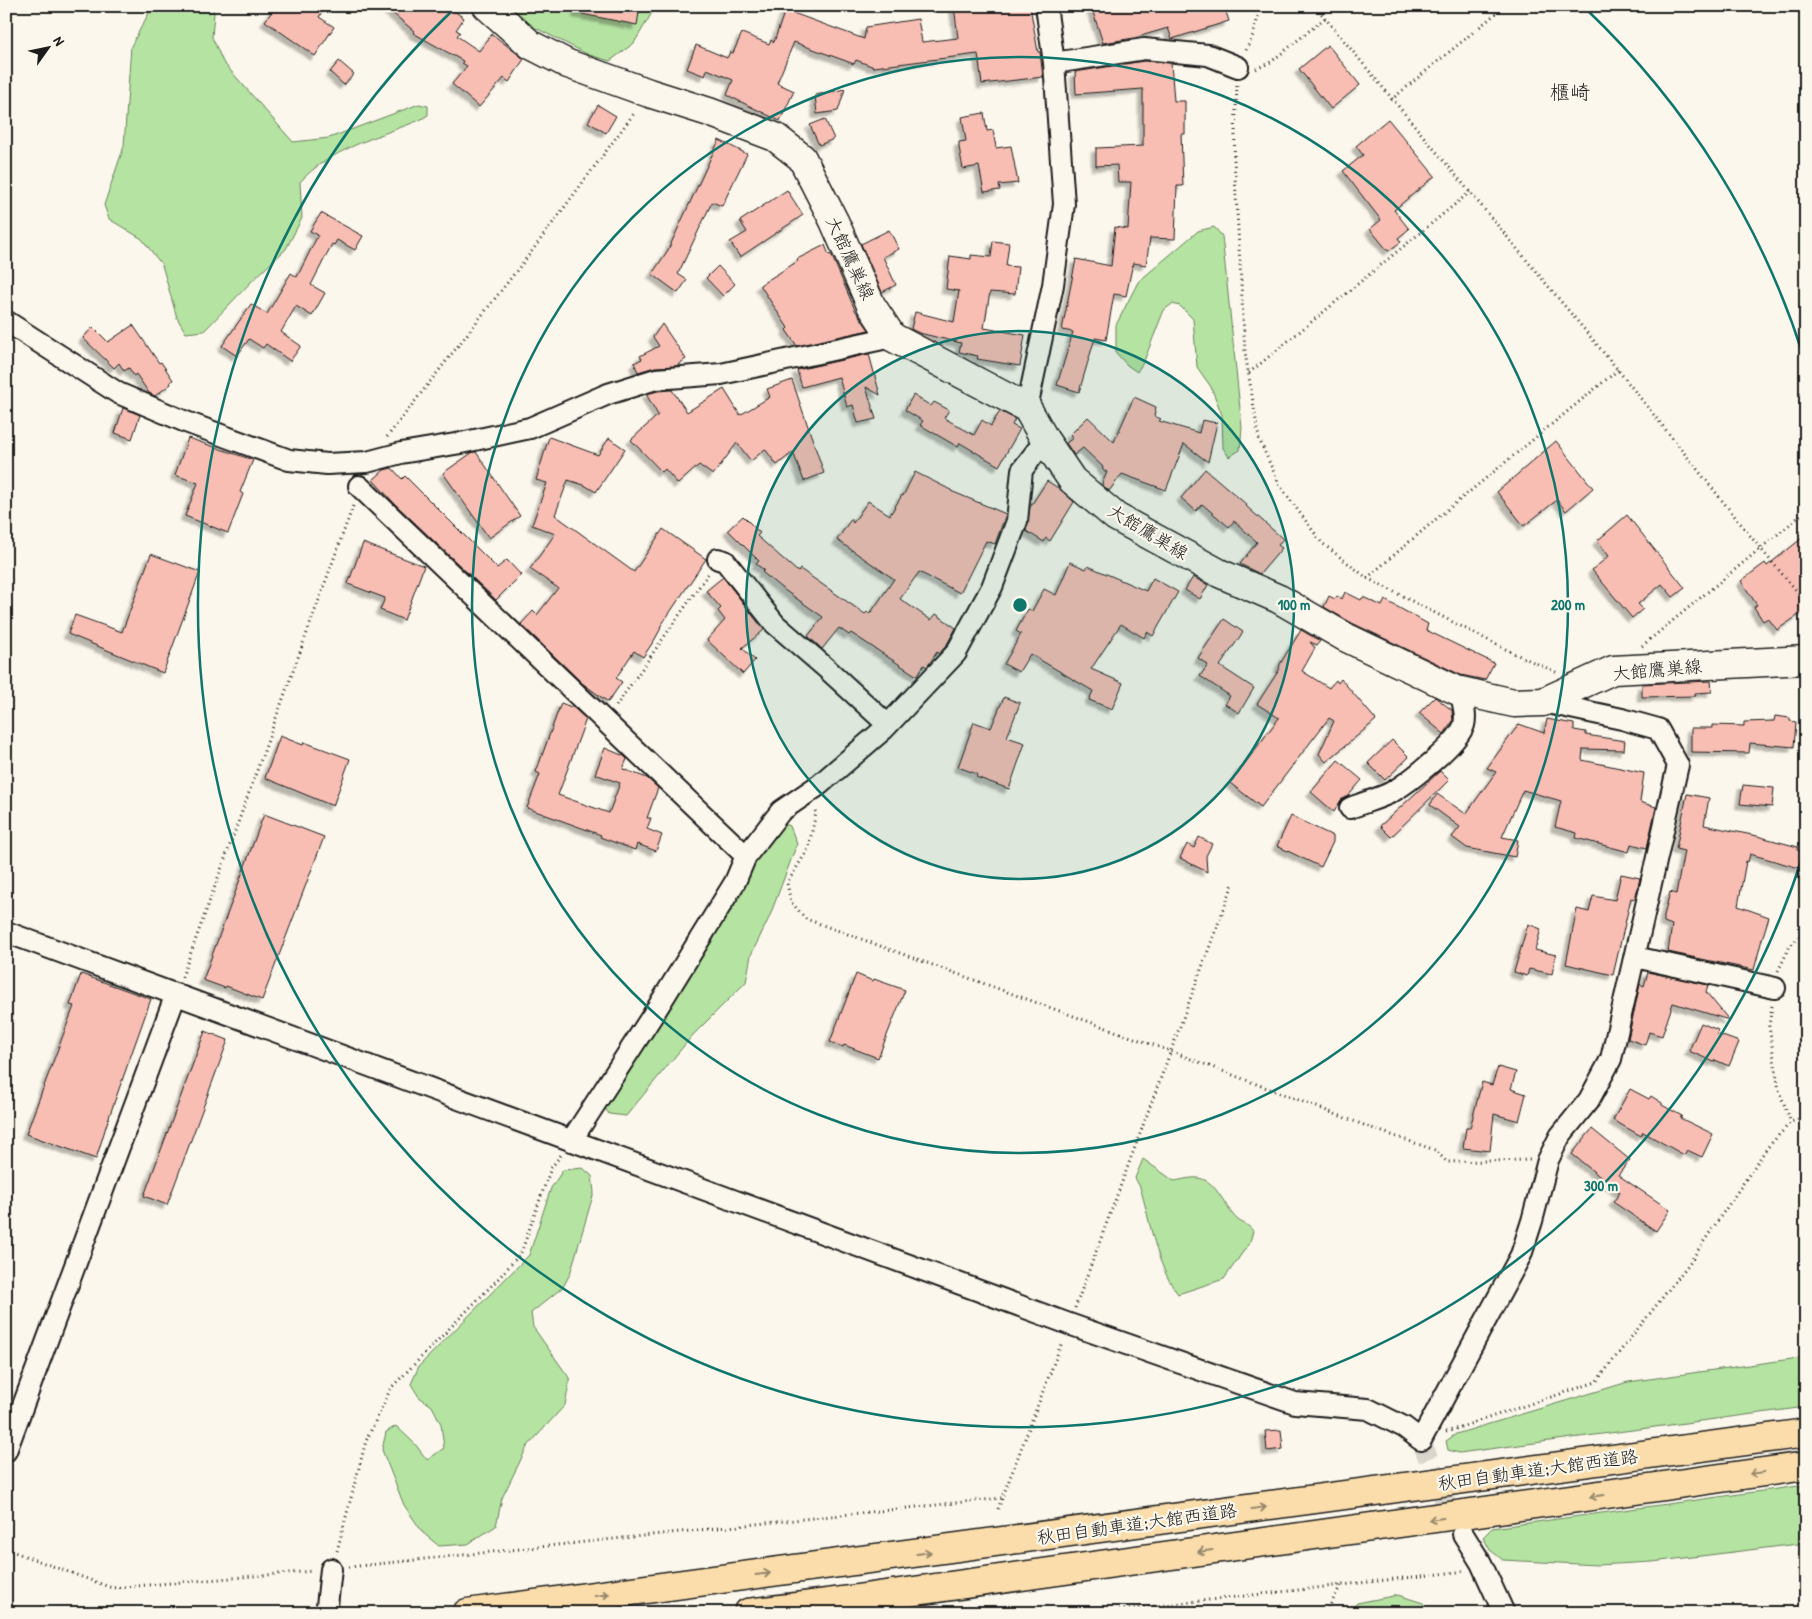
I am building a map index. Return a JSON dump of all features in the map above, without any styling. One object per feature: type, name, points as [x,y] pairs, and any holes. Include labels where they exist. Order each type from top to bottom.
[{"type":"highway","name":"秋田自動車道;大館西道路","points":[[467,1613],[1806,1433]]},
{"type":"highway","name":"秋田自動車道;大館西道路","points":[[748,1613],[861,1599],[1806,1466]]},
{"type":"main road","name":"大館鷹巣線","points":[[487,6],[531,45],[568,64],[709,112],[775,137],[802,158],[834,221],[871,305],[892,337],[1027,408],[1045,440],[1072,480],[1116,517],[1219,573],[1279,599],[1345,637],[1460,691],[1514,703],[1543,702],[1613,670],[1806,660]]},
{"type":"street","points":[[1027,408],[1053,285],[1064,204],[1054,63],[1046,6]]},
{"type":"street","points":[[1054,63],[1144,50],[1208,55],[1238,67]]},
{"type":"street","points":[[6,321],[118,393],[186,422],[289,460],[327,464],[367,462],[530,428],[608,394],[656,380],[721,374],[892,337]]},
{"type":"street","points":[[571,1140],[656,1010],[725,898],[746,856],[781,812],[808,793],[888,725],[956,652],[992,587],[1017,521],[1022,470],[1045,440]]},
{"type":"street","points":[[359,486],[746,856]]},
{"type":"street","points":[[718,559],[725,561],[775,624],[888,725]]},
{"type":"street","points":[[1350,808],[1390,793],[1425,768],[1450,744],[1464,726],[1465,714],[1460,691]]},
{"type":"street","points":[[6,932],[1069,1324],[1294,1403],[1368,1409],[1404,1427],[1421,1440],[1521,1255],[1548,1160],[1560,1136],[1589,1100],[1611,1058],[1678,766],[1658,729],[1622,719],[1543,702]]},
{"type":"street","points":[[1634,957],[1775,988]]},
{"type":"street","points":[[6,1451],[176,994]]},
{"type":"street","points":[[1463,1534],[1484,1569],[1504,1613]]},
{"type":"street","points":[[327,1606],[331,1569]]},
{"type":"path","points":[[1261,6],[1253,35],[1238,67],[1234,159],[1245,342],[1249,373],[1259,439],[1280,486],[1322,543],[1368,578],[1556,673],[1577,687]]},
{"type":"path","points":[[1315,6],[1391,100],[1618,370],[1760,548],[1806,602]]},
{"type":"path","points":[[1391,100],[1505,6]]},
{"type":"path","points":[[1238,67],[1257,69],[1271,62],[1325,18]]},
{"type":"path","points":[[367,462],[532,251],[649,93]]},
{"type":"path","points":[[1249,373],[1470,192]]},
{"type":"path","points":[[1368,578],[1448,508],[1618,370]]},
{"type":"path","points":[[176,994],[346,527],[359,486]]},
{"type":"path","points":[[1613,670],[1806,511]]},
{"type":"path","points":[[605,721],[718,559]]},
{"type":"path","points":[[808,793],[816,813],[808,849],[787,883],[791,902],[806,919],[1170,1051],[1377,1130],[1435,1150],[1447,1162],[1548,1160]]},
{"type":"path","points":[[998,1508],[1069,1324],[1233,884]]},
{"type":"path","points":[[1791,1122],[1779,1091],[1769,1026],[1778,968],[1790,946],[1806,930]]},
{"type":"path","points":[[1421,1440],[1596,1382],[1688,1265],[1767,1148],[1791,1122],[1806,1116]]},
{"type":"path","points":[[331,1569],[366,1441],[391,1388],[521,1253],[551,1168],[571,1140]]},
{"type":"path","points":[[6,1549],[112,1588],[331,1569],[1002,1498]]},
{"type":"path","points":[[1094,1613],[1484,1569]]},
{"type":"path","points":[[1326,1613],[1341,1585]]},
{"type":"green space","points":[[159,6],[213,6],[212,37],[223,62],[293,142],[329,138],[419,104],[428,106],[428,115],[420,120],[372,138],[340,153],[325,161],[300,182],[302,218],[286,249],[204,331],[186,333],[177,318],[162,265],[142,239],[109,219],[104,205],[124,146],[131,46],[150,11]]},
{"type":"green space","points":[[511,6],[656,6],[634,43],[610,61],[589,55],[520,20]]},
{"type":"green space","points":[[1214,227],[1222,236],[1242,428],[1240,450],[1229,457],[1223,448],[1222,415],[1211,387],[1197,367],[1193,319],[1180,306],[1172,304],[1164,310],[1144,361],[1137,372],[1127,365],[1116,353],[1116,325],[1138,282],[1198,231]]},
{"type":"green space","points":[[781,822],[790,826],[797,844],[769,918],[751,955],[746,982],[692,1036],[626,1116],[609,1114],[604,1107],[746,873]]},
{"type":"green space","points":[[1143,1159],[1174,1181],[1189,1178],[1205,1180],[1216,1189],[1233,1215],[1253,1231],[1250,1242],[1224,1279],[1178,1294],[1170,1283],[1154,1242],[1140,1187],[1135,1178]]},
{"type":"green space","points":[[583,1168],[592,1176],[594,1192],[570,1274],[563,1287],[531,1313],[533,1327],[570,1379],[565,1405],[527,1447],[502,1498],[496,1526],[468,1544],[439,1546],[423,1533],[404,1505],[382,1450],[386,1432],[396,1426],[415,1444],[427,1460],[444,1448],[441,1424],[432,1406],[419,1397],[411,1384],[419,1366],[529,1255],[551,1188],[563,1170]]},
{"type":"green space","points":[[1806,1357],[1806,1407],[1459,1453],[1448,1450],[1446,1441],[1456,1434],[1628,1382]]},
{"type":"green space","points":[[1806,1485],[1806,1543],[1652,1562],[1597,1565],[1503,1560],[1490,1550],[1483,1537],[1492,1528]]},
{"type":"green space","points":[[1398,1595],[1423,1603],[1429,1613],[1347,1613],[1357,1603]]},
{"type":"building","points":[[276,6],[326,6],[319,17],[334,27],[315,56],[265,21]]},
{"type":"building","points":[[384,6],[447,6],[464,18],[456,30],[460,32],[457,36],[479,51],[492,34],[524,59],[509,82],[504,78],[479,107],[452,84],[467,66],[462,63],[463,61],[413,33],[414,31]]},
{"type":"building","points":[[578,6],[640,6],[637,25],[577,13]]},
{"type":"building","points":[[954,6],[1030,6],[1038,52],[1040,52],[1043,77],[982,84],[978,54],[874,67],[856,60],[854,64],[794,42],[777,83],[794,91],[780,121],[727,95],[733,80],[707,69],[705,76],[687,69],[696,45],[727,58],[730,52],[733,53],[742,33],[769,44],[771,40],[774,42],[785,10],[864,39],[866,27],[918,19],[922,42],[958,38]]},
{"type":"building","points":[[1091,6],[1224,6],[1229,21],[1172,39],[1168,28],[1134,38],[1103,43]]},
{"type":"building","points":[[1328,45],[1360,85],[1331,109],[1299,69]]},
{"type":"building","points":[[339,61],[354,74],[344,85],[330,72]]},
{"type":"building","points":[[1144,61],[1171,63],[1174,101],[1185,101],[1185,134],[1181,134],[1183,186],[1177,186],[1175,239],[1150,238],[1146,265],[1133,263],[1126,296],[1114,294],[1106,340],[1095,338],[1079,392],[1057,385],[1073,332],[1062,330],[1076,259],[1111,266],[1115,227],[1128,229],[1131,182],[1118,182],[1117,165],[1096,166],[1096,148],[1143,146],[1143,89],[1076,94],[1075,72]]},
{"type":"building","points":[[845,89],[838,111],[817,114],[815,95]]},
{"type":"building","points":[[598,105],[616,116],[606,133],[588,122]]},
{"type":"building","points":[[984,113],[987,131],[993,130],[996,148],[1011,146],[1018,183],[999,185],[1000,190],[984,192],[979,166],[963,169],[959,142],[966,141],[962,117]]},
{"type":"building","points":[[825,119],[834,139],[819,145],[810,125]]},
{"type":"building","points":[[1388,119],[1435,176],[1394,210],[1409,229],[1398,238],[1401,242],[1388,251],[1370,229],[1381,220],[1343,171],[1363,155],[1356,146]]},
{"type":"building","points":[[719,140],[747,154],[722,206],[712,202],[678,274],[687,280],[678,293],[652,274],[668,250]]},
{"type":"building","points":[[787,190],[803,215],[740,257],[730,242],[747,232],[740,221]]},
{"type":"building","points":[[321,213],[363,236],[355,250],[337,240],[334,245],[332,244],[311,285],[325,293],[312,316],[296,306],[281,332],[301,346],[290,361],[266,344],[263,348],[249,339],[237,356],[222,346],[251,304],[267,314],[291,273],[297,277],[318,235],[310,231]]},
{"type":"building","points":[[889,230],[899,249],[883,257],[896,285],[882,292],[861,244]]},
{"type":"building","points":[[993,241],[1009,243],[1006,266],[1018,267],[1015,294],[990,292],[984,328],[1025,335],[1020,366],[977,359],[978,356],[959,352],[961,343],[919,333],[911,329],[915,312],[954,322],[959,291],[946,289],[950,256],[971,259],[971,255],[991,257]]},
{"type":"building","points":[[825,245],[829,255],[831,254],[855,310],[869,330],[797,346],[786,330],[788,328],[760,285],[798,261],[797,259]]},
{"type":"building","points":[[718,266],[735,284],[723,296],[706,278]]},
{"type":"building","points":[[662,324],[686,359],[676,366],[655,367],[638,372],[634,363],[642,359],[640,356],[659,346],[653,337]]},
{"type":"building","points":[[133,325],[173,380],[170,382],[171,384],[155,396],[149,393],[136,374],[134,376],[129,368],[124,371],[119,363],[114,368],[83,338],[93,327],[108,342]]},
{"type":"building","points":[[869,354],[880,395],[866,387],[876,419],[858,423],[853,405],[847,407],[839,377],[802,387],[797,370]]},
{"type":"building","points":[[792,380],[824,473],[804,481],[793,452],[777,465],[765,449],[751,461],[737,443],[713,475],[699,465],[678,484],[665,469],[662,472],[631,440],[658,415],[646,394],[672,390],[687,412],[724,389],[740,415],[770,397],[767,389]]},
{"type":"building","points":[[913,395],[931,406],[934,402],[949,410],[944,418],[974,435],[982,420],[991,426],[1000,411],[1015,419],[1012,425],[1020,429],[999,466],[960,443],[958,447],[920,425],[923,421],[905,410]]},
{"type":"building","points":[[1134,397],[1156,407],[1154,416],[1161,419],[1159,421],[1199,433],[1202,420],[1217,423],[1208,462],[1184,444],[1166,490],[1122,474],[1109,491],[1102,484],[1107,472],[1102,469],[1103,467],[1083,448],[1074,455],[1066,443],[1073,438],[1070,435],[1088,417],[1114,442]]},
{"type":"building","points":[[123,408],[140,415],[132,439],[115,433]]},
{"type":"building","points":[[549,437],[598,455],[609,438],[625,449],[596,492],[584,485],[568,480],[555,515],[634,572],[663,529],[706,559],[660,627],[655,639],[643,657],[634,651],[616,678],[622,682],[608,702],[582,683],[521,624],[533,611],[537,615],[558,588],[530,569],[555,534],[532,525],[547,483],[536,480]]},
{"type":"building","points":[[188,438],[253,460],[240,492],[243,494],[228,533],[185,516],[198,483],[175,475]]},
{"type":"building","points":[[1556,441],[1593,488],[1566,511],[1557,500],[1524,526],[1497,492]]},
{"type":"building","points":[[473,452],[476,452],[520,516],[489,538],[443,473]]},
{"type":"building","points":[[392,468],[402,479],[405,476],[497,568],[507,560],[521,575],[496,600],[394,503],[373,480],[384,470]]},
{"type":"building","points":[[1205,469],[1283,539],[1278,545],[1282,548],[1260,574],[1240,564],[1257,542],[1234,521],[1229,527],[1202,504],[1196,511],[1181,498]]},
{"type":"building","points":[[915,472],[951,491],[1006,514],[995,544],[986,541],[960,593],[919,572],[900,599],[931,620],[936,614],[956,628],[946,646],[939,654],[937,652],[927,667],[924,665],[917,676],[851,633],[849,635],[839,628],[822,649],[808,636],[823,617],[762,572],[764,570],[756,564],[759,561],[728,530],[743,516],[760,533],[757,536],[798,572],[800,569],[865,614],[867,612],[870,614],[894,579],[837,540],[851,519],[853,523],[868,501],[890,515],[903,496]]},
{"type":"building","points":[[1047,481],[1060,489],[1074,502],[1050,541],[1046,538],[1044,542],[1026,531],[1030,507]]},
{"type":"building","points":[[1627,515],[1685,588],[1673,597],[1662,584],[1638,604],[1643,609],[1632,618],[1592,570],[1609,556],[1597,541]]},
{"type":"building","points":[[1806,535],[1806,610],[1777,630],[1768,618],[1763,621],[1754,607],[1757,605],[1741,581],[1765,563],[1767,566]]},
{"type":"building","points":[[363,543],[424,566],[404,620],[380,610],[385,598],[348,584]]},
{"type":"building","points":[[151,554],[200,572],[163,673],[68,634],[75,615],[122,632]]},
{"type":"building","points":[[1070,562],[1086,569],[1088,566],[1146,591],[1153,578],[1178,592],[1153,636],[1147,632],[1144,638],[1121,624],[1091,669],[1123,683],[1112,709],[1089,700],[1093,691],[1030,654],[1019,672],[1004,664],[1021,634],[1016,631],[1028,609],[1032,611],[1044,589],[1056,595]]},
{"type":"building","points":[[723,577],[764,630],[742,648],[755,660],[743,674],[707,640],[725,620],[718,611],[721,608],[706,591]]},
{"type":"building","points":[[1193,577],[1208,585],[1200,599],[1185,590]]},
{"type":"building","points":[[1345,592],[1361,600],[1363,597],[1382,606],[1385,600],[1428,624],[1426,630],[1494,663],[1485,680],[1461,675],[1352,623],[1324,607],[1329,596],[1335,599],[1337,596],[1342,599]]},
{"type":"building","points":[[1224,619],[1243,632],[1220,666],[1254,688],[1239,713],[1225,704],[1230,696],[1200,676],[1208,665],[1198,658]]},
{"type":"building","points":[[1301,630],[1320,641],[1317,645],[1310,642],[1315,648],[1302,671],[1329,688],[1336,680],[1338,683],[1341,679],[1376,720],[1326,762],[1319,754],[1334,721],[1329,718],[1261,807],[1230,783],[1279,718],[1257,704],[1279,670],[1280,664]]},
{"type":"building","points":[[1711,681],[1712,692],[1695,693],[1696,696],[1642,697],[1642,684]]},
{"type":"building","points":[[1004,697],[1020,703],[1007,737],[1025,743],[1009,789],[976,777],[977,774],[958,767],[974,722],[991,728]]},
{"type":"building","points":[[1435,697],[1452,710],[1453,721],[1444,734],[1419,713]]},
{"type":"building","points":[[561,703],[574,708],[586,719],[558,795],[609,813],[620,783],[595,774],[605,748],[624,756],[627,759],[623,769],[647,778],[658,788],[647,818],[651,818],[647,829],[662,835],[656,851],[637,844],[635,850],[600,837],[601,835],[527,808],[540,774],[536,772]]},
{"type":"building","points":[[1775,716],[1790,718],[1790,721],[1796,722],[1794,747],[1750,743],[1749,753],[1691,752],[1691,728],[1712,728],[1712,725],[1744,726],[1744,722],[1774,721]]},
{"type":"building","points":[[1547,719],[1574,724],[1574,730],[1586,732],[1586,735],[1625,741],[1624,750],[1583,749],[1582,760],[1644,773],[1640,802],[1656,807],[1647,848],[1631,844],[1629,852],[1576,838],[1577,833],[1555,827],[1561,801],[1523,790],[1502,837],[1518,840],[1515,857],[1467,848],[1452,837],[1460,827],[1430,805],[1437,794],[1466,814],[1496,772],[1487,768],[1519,724],[1544,733]]},
{"type":"building","points":[[280,736],[303,745],[304,742],[350,759],[333,806],[265,778]]},
{"type":"building","points":[[1392,740],[1409,757],[1385,780],[1368,763]]},
{"type":"building","points":[[1338,760],[1362,780],[1348,796],[1341,800],[1334,812],[1311,792]]},
{"type":"building","points":[[1440,771],[1449,780],[1391,837],[1380,826]]},
{"type":"building","points":[[1743,785],[1774,788],[1772,807],[1740,804]]},
{"type":"building","points":[[1687,794],[1709,798],[1704,825],[1757,836],[1798,847],[1797,850],[1806,852],[1806,870],[1750,854],[1748,862],[1746,861],[1738,906],[1769,917],[1754,970],[1668,952],[1672,925],[1664,922],[1664,916],[1670,892],[1676,894],[1684,851],[1676,849]]},
{"type":"building","points":[[264,814],[324,837],[262,1000],[226,986],[225,988],[203,980]]},
{"type":"building","points":[[1291,816],[1333,836],[1333,842],[1321,867],[1277,846]]},
{"type":"building","points":[[1199,837],[1212,844],[1206,856],[1207,872],[1180,858],[1187,844],[1194,848]]},
{"type":"building","points":[[1621,874],[1640,878],[1635,899],[1631,898],[1613,975],[1566,964],[1577,909],[1589,912],[1593,896],[1615,900]]},
{"type":"building","points":[[1528,924],[1541,929],[1535,950],[1556,955],[1552,974],[1529,969],[1527,976],[1514,972]]},
{"type":"building","points":[[1648,972],[1708,985],[1706,992],[1729,1020],[1673,1003],[1662,1036],[1649,1032],[1645,1045],[1628,1039],[1640,984],[1644,986]]},
{"type":"building","points":[[81,974],[151,999],[96,1159],[26,1134],[74,1006],[70,1005]]},
{"type":"building","points":[[856,974],[905,990],[878,1058],[844,1045],[843,1047],[830,1042]]},
{"type":"building","points":[[1701,1023],[1718,1030],[1717,1034],[1739,1042],[1729,1066],[1715,1060],[1714,1062],[1689,1051]]},
{"type":"building","points":[[205,1031],[228,1040],[167,1205],[144,1196]]},
{"type":"building","points":[[1498,1067],[1516,1072],[1511,1089],[1526,1094],[1519,1121],[1494,1114],[1490,1151],[1463,1148],[1466,1128],[1470,1128],[1482,1082],[1492,1085]]},
{"type":"building","points":[[1630,1089],[1649,1099],[1651,1096],[1662,1103],[1662,1105],[1682,1116],[1680,1118],[1713,1134],[1702,1157],[1687,1150],[1684,1155],[1643,1132],[1641,1136],[1613,1120]]},
{"type":"building","points":[[1592,1129],[1630,1160],[1618,1175],[1670,1210],[1656,1231],[1613,1202],[1620,1193],[1572,1154]]},
{"type":"building","points":[[1281,1430],[1283,1449],[1267,1451],[1265,1431]]},
{"type":"tunnel","points":[[1421,1440],[1445,1501],[1458,1525]]},
{"type":"district","name":"櫃崎","points":[[1570,92]]}]
